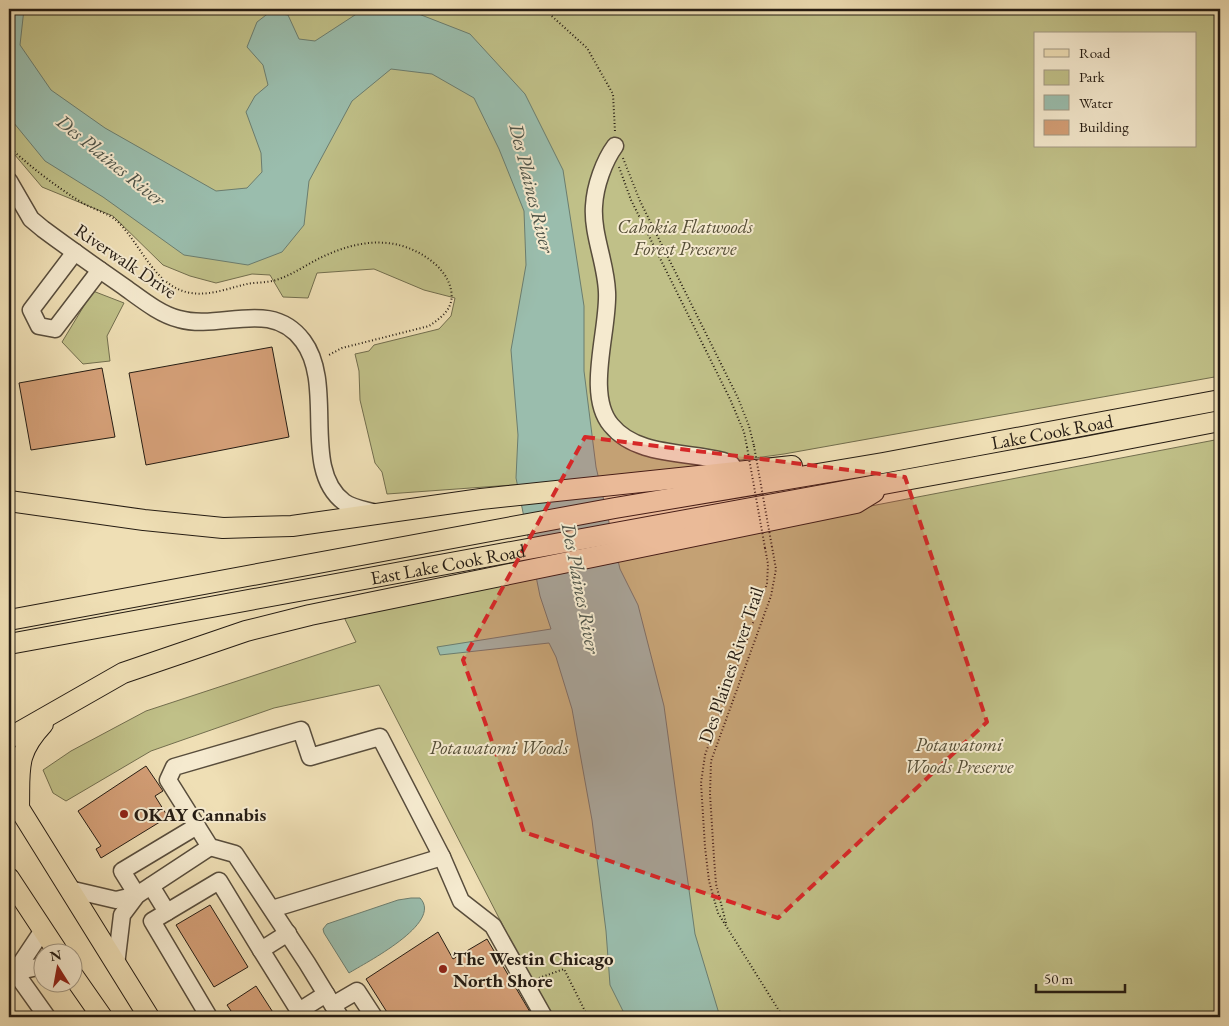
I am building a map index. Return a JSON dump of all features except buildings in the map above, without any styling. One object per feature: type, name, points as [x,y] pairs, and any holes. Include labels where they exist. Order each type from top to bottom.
[{"type":"main road","name":"Lake Cook Road","points":[[883,463],[1220,400]]},
{"type":"main road","name":"Lake Cook Road","points":[[622,541],[856,503],[888,484],[1220,421]]},
{"type":"main road","points":[[14,499],[144,520],[222,528],[292,526],[506,497],[857,459],[883,463]]},
{"type":"main road","name":"East Lake Cook Road","points":[[9,620],[616,508],[883,463]]},
{"type":"main road","points":[[9,738],[123,673],[246,630],[310,614],[520,572],[622,541]]},
{"type":"main road","name":"East Lake Cook Road","points":[[9,644],[516,550],[622,541]]},
{"type":"main road","points":[[54,712],[27,742],[20,755],[14,800],[149,1017]]},
{"type":"main road","points":[[9,878],[52,944]]},
{"type":"main road","points":[[82,988],[102,1017]]},
{"type":"street","points":[[615,146],[607,157],[594,206],[607,292],[599,394],[602,413],[612,427],[630,441],[645,447],[724,461],[731,464],[738,473]]},
{"type":"street","name":"Riverwalk Drive","points":[[9,181],[31,219],[74,252],[153,307],[179,319],[215,321],[260,317],[284,323],[304,342],[313,366],[318,392],[322,461],[327,482],[345,504],[379,514]]},
{"type":"street","points":[[74,252],[31,310],[39,326],[55,329],[100,270]]},
{"type":"street","points":[[333,1006],[235,854],[210,847],[168,780],[174,767],[301,730],[310,757],[380,737],[442,857],[461,901],[493,926],[544,1017]]},
{"type":"street","points":[[137,895],[122,871],[197,826]]},
{"type":"street","points":[[69,889],[116,900],[137,895],[210,847]]},
{"type":"street","points":[[272,909],[442,857]]},
{"type":"street","points":[[209,1017],[152,921],[219,881],[299,1011],[333,1006],[357,991],[374,1017]]},
{"type":"street","points":[[151,886],[167,912]]},
{"type":"street","points":[[116,965],[122,915],[137,895]]},
{"type":"street","points":[[11,969],[43,930]]},
{"type":"street","points":[[261,950],[288,934]]},
{"type":"street","points":[[11,969],[32,967]]},
{"type":"street","points":[[11,969],[47,1017]]},
{"type":"path","name":"Des Plaines River Trail","points":[[544,9],[588,48],[613,94],[615,146],[618,163],[631,200],[730,398],[742,427],[747,447],[768,564],[767,584],[705,755],[701,783],[709,881],[718,913],[783,1017]]},
{"type":"path","name":"Des Plaines River Trail","points":[[615,146],[623,156],[640,201],[738,398],[749,426],[776,569],[771,596],[711,761],[710,794],[715,866],[726,925]]},
{"type":"path","points":[[9,147],[36,172],[80,202],[115,219],[164,282],[192,294],[228,290],[238,286],[276,280],[345,247],[371,242],[388,242],[410,248],[430,259],[440,268],[448,280],[452,291],[448,311],[440,319],[429,326],[419,329],[342,348],[313,366]]},
{"type":"path","points":[[525,983],[564,969],[588,1017]]},
{"type":"highlighted area","points":[[585,437],[905,477],[987,722],[778,918],[524,832],[463,660]]},
{"type":"green space","name":"Cahokia Flatwoods Forest Preserve","points":[[9,9],[1220,9],[1220,376],[784,454],[610,478],[387,494],[382,472],[375,463],[360,400],[359,371],[355,354],[369,351],[374,345],[439,329],[451,316],[455,298],[424,290],[374,269],[317,273],[308,298],[283,297],[270,275],[252,274],[216,283],[190,276],[163,265],[113,216],[42,187],[9,148]]},
{"type":"green space","points":[[93,291],[124,303],[107,336],[110,361],[83,364],[62,342]]},
{"type":"green space","name":"Potawatomi Woods Preserve","points":[[1220,439],[1220,1017],[550,1017],[379,685],[274,708],[151,751],[66,801],[53,793],[43,770],[71,751],[146,711],[356,642],[342,613],[777,524]]},
{"type":"water","name":"Des Plaines River","points":[[9,9],[24,9],[20,45],[51,90],[105,128],[216,191],[247,188],[262,172],[261,153],[246,112],[255,96],[268,85],[263,65],[247,47],[257,22],[270,12],[288,15],[299,39],[315,41],[358,13],[370,9],[411,11],[470,34],[525,94],[563,170],[584,306],[584,371],[596,467],[620,569],[638,605],[664,706],[695,934],[720,1017],[626,1017],[610,985],[606,931],[592,820],[572,709],[556,657],[549,643],[440,655],[437,647],[551,629],[540,596],[516,478],[518,435],[511,350],[526,265],[524,211],[499,149],[474,98],[432,74],[391,69],[352,101],[309,181],[304,225],[282,252],[248,265],[184,255],[103,197],[45,161],[9,117]]},
{"type":"water","points":[[420,898],[424,908],[421,919],[412,930],[385,951],[349,973],[324,933],[323,929],[327,924],[398,900]]},
{"type":"place","name":"OKAY Cannabis","points":[[124,814]]},
{"type":"place","name":"The Westin Chicago North Shore","points":[[443,969]]},
{"type":"park label","name":"Potawatomi Woods","points":[[499,747]]}]
